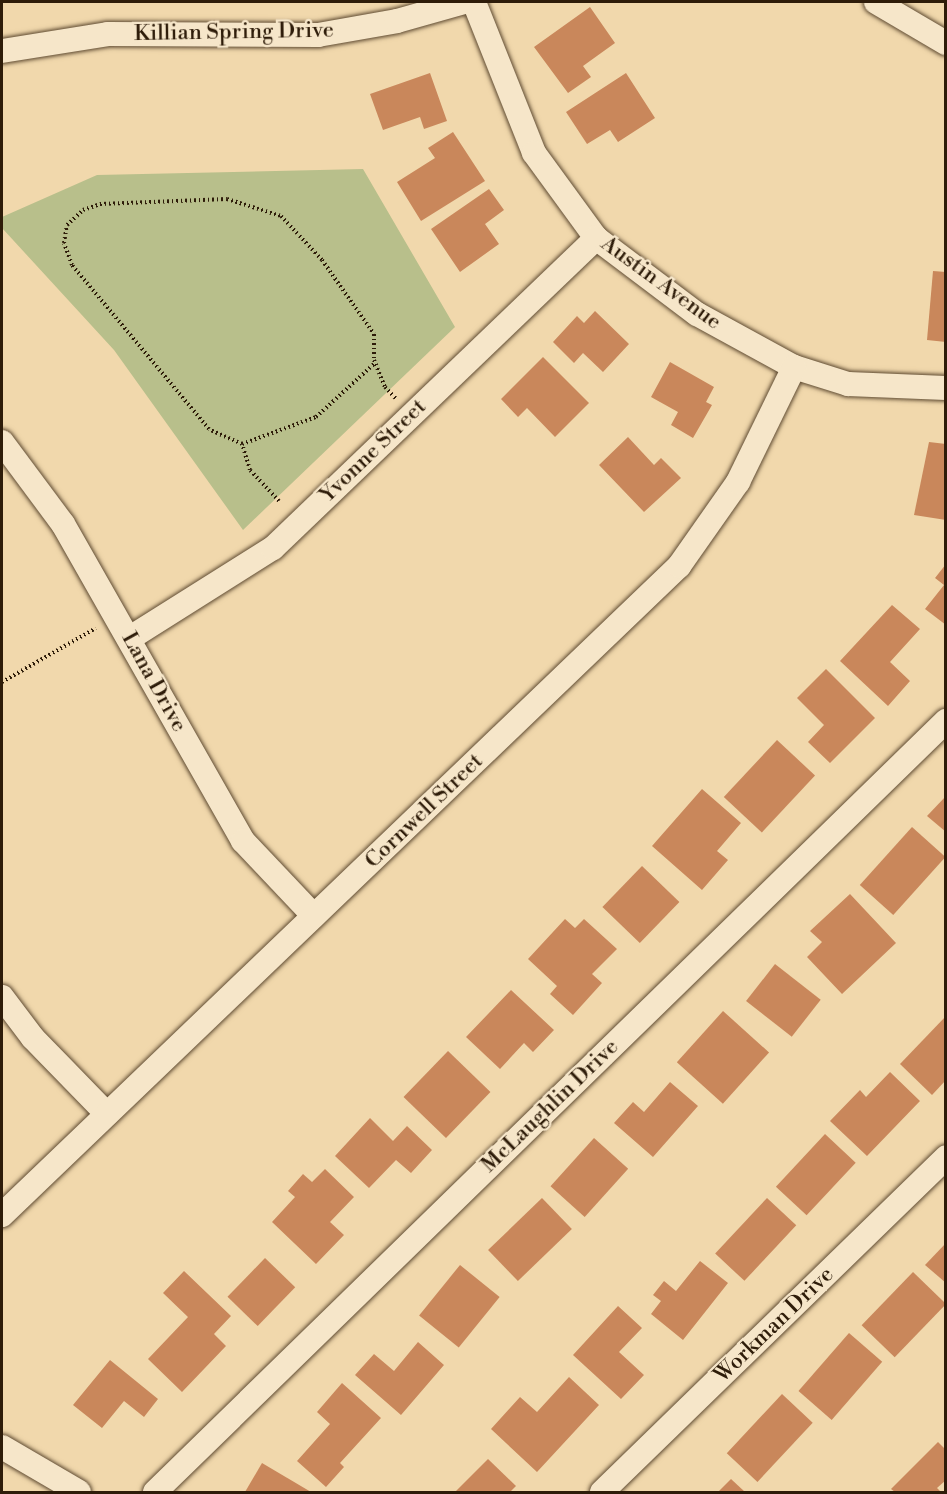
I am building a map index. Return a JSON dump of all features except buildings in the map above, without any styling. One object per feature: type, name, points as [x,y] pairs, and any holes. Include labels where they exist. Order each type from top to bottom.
[{"type":"street","name":"Killian Spring Drive","points":[[2,51],[108,34],[318,35],[397,21],[464,2]]},
{"type":"street","name":"Austin Avenue","points":[[474,2],[534,153],[596,238],[697,314],[794,367],[848,384],[945,388]]},
{"type":"street","points":[[876,2],[945,43]]},
{"type":"street","name":"Yvonne Street","points":[[130,638],[273,548],[596,238]]},
{"type":"street","name":"Cornwell Street","points":[[2,1215],[679,566],[738,482],[794,367]]},
{"type":"street","name":"Lana Drive","points":[[2,442],[63,524],[130,638],[243,842],[314,916]]},
{"type":"street","name":"McLaughlin Drive","points":[[155,1492],[945,721]]},
{"type":"street","points":[[2,997],[33,1038],[107,1114]]},
{"type":"street","name":"Workman Drive","points":[[602,1492],[945,1157]]},
{"type":"street","points":[[2,1447],[79,1492]]},
{"type":"path","points":[[375,363],[316,417],[242,444],[209,429],[72,265],[64,243],[67,225],[83,210],[100,204],[227,199],[281,216],[322,260],[374,334],[375,363],[386,387],[410,415]]},
{"type":"path","points":[[242,444],[250,470],[279,501]]},
{"type":"path","points":[[2,682],[117,616]]},
{"type":"green space","points":[[363,169],[455,327],[243,530],[114,350],[2,228],[2,217],[97,175]]}]
